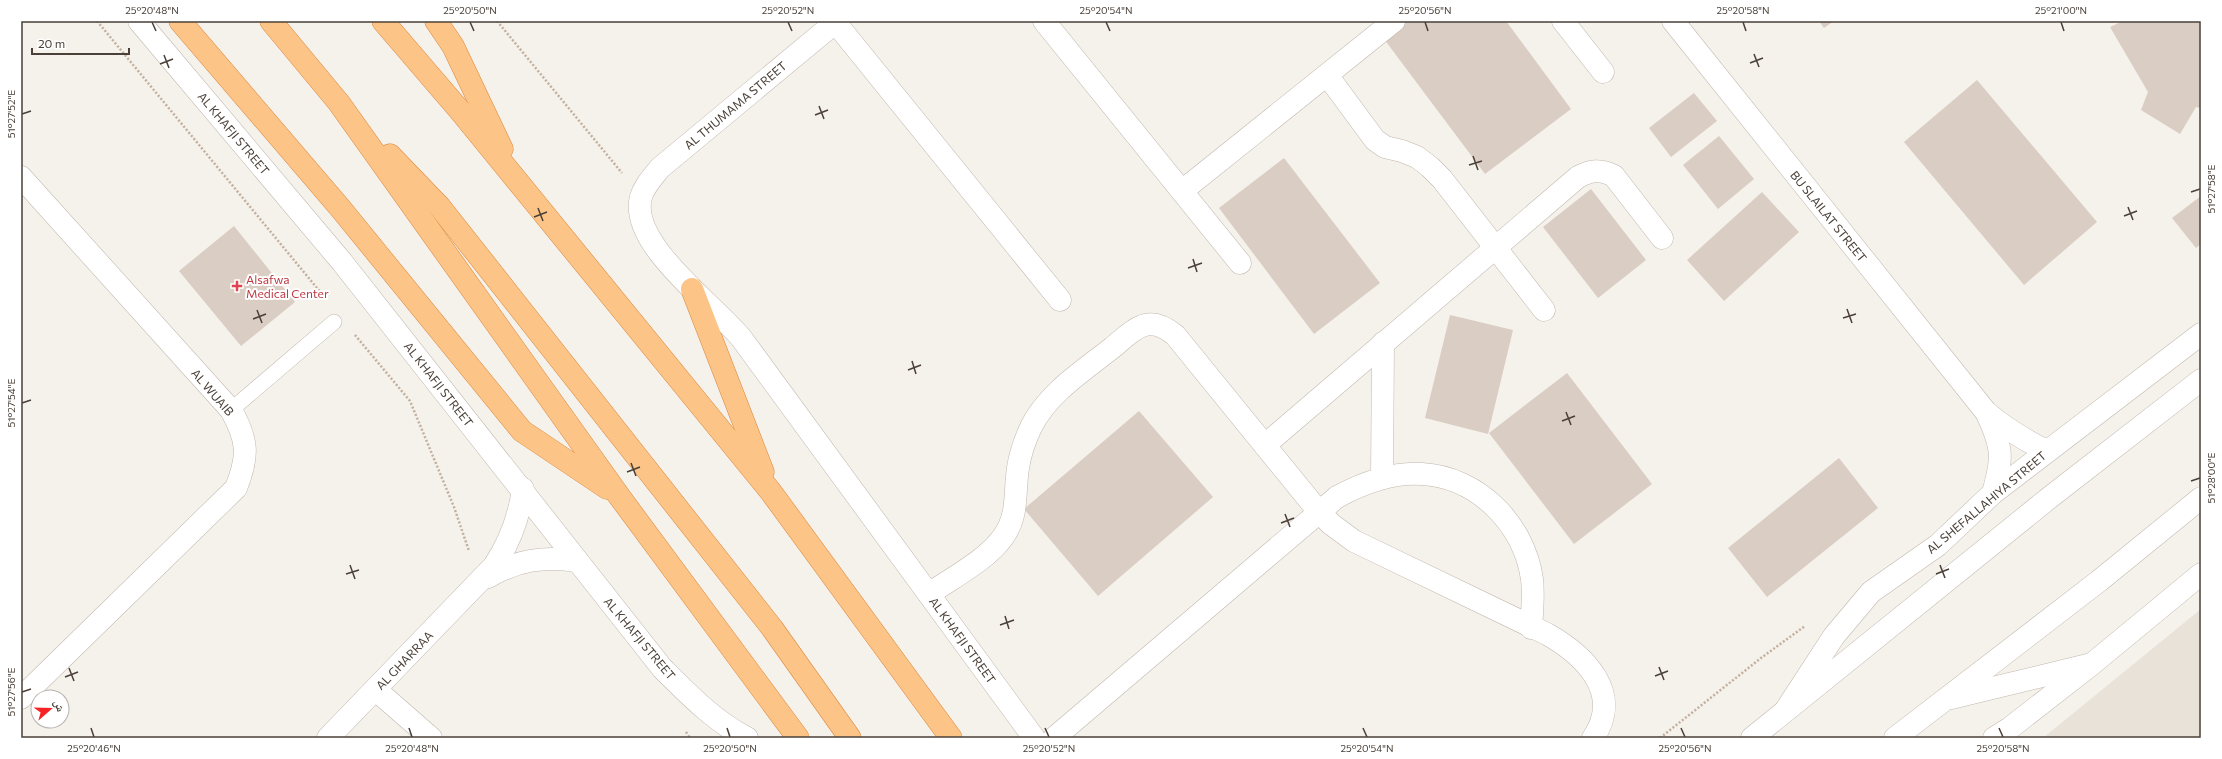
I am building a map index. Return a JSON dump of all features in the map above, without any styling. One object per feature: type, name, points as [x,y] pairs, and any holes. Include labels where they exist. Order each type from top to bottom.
[{"type":"highway","points":[[180,21],[341,209],[522,431],[619,496]]},
{"type":"highway","points":[[271,21],[339,102],[440,207],[772,628],[850,738]]},
{"type":"highway","points":[[383,21],[517,181],[771,492],[951,738]]},
{"type":"highway","points":[[436,21],[453,46],[517,181]]},
{"type":"highway","points":[[339,102],[619,496],[798,738]]},
{"type":"highway","points":[[692,290],[771,492]]},
{"type":"street","name":"AL KHAFJI STREET","points":[[139,21],[342,262],[523,489],[577,561],[662,668],[696,702],[734,731],[746,738]]},
{"type":"street","points":[[1044,21],[1240,263]]},
{"type":"street","points":[[1182,191],[1394,21]]},
{"type":"street","points":[[1563,21],[1602,72]]},
{"type":"street","name":"BU SLAILAT STREET","points":[[1673,21],[1986,412],[2004,427],[2047,451]]},
{"type":"street","name":"AL THUMAMA STREET","points":[[641,196],[652,177],[668,161],[836,22]]},
{"type":"street","points":[[836,22],[1060,300]]},
{"type":"street","points":[[1327,75],[1375,140],[1385,148],[1402,151],[1417,157],[1442,179],[1544,310]]},
{"type":"street","points":[[1265,445],[1578,177],[1587,172],[1597,170],[1614,176],[1662,238]]},
{"type":"street","name":"AL WUAIB","points":[[21,177],[231,410],[241,428],[246,448],[244,469],[236,488],[21,698]]},
{"type":"street","name":"AL KHAFJI STREET","points":[[641,196],[641,218],[645,228],[670,265],[692,290],[739,335],[1034,738]]},
{"type":"street","points":[[929,594],[993,549],[1010,526],[1015,513],[1018,467],[1022,449],[1031,426],[1045,406],[1062,387],[1141,326],[1159,325],[1175,335],[1319,512],[1332,524],[1354,541],[1546,634],[1574,652],[1589,667],[1600,685],[1604,696],[1603,714],[1598,731],[1593,738]]},
{"type":"street","name":"AL SHEFALLAHIYA STREET","points":[[1783,714],[1834,636],[1871,592],[1938,545],[1993,493],[2047,451],[2115,402],[2201,334]]},
{"type":"street","points":[[1382,478],[1383,343]]},
{"type":"street","name":"AL SHEFALLAHIYA STREET","points":[[1752,738],[2050,498],[2201,380]]},
{"type":"street","name":"BU SLAILAT STREET","points":[[1986,412],[1998,437],[2001,466],[1993,493]]},
{"type":"street","points":[[1054,738],[1337,497],[1358,485],[1382,478],[1402,474],[1422,474],[1442,477],[1473,490],[1495,506],[1508,521],[1519,538],[1532,578],[1533,603],[1531,628]]},
{"type":"street","name":"AL GHARRAA","points":[[328,738],[376,690],[494,566],[506,549],[520,510],[523,489]]},
{"type":"street","points":[[1895,738],[1942,700],[2100,582],[2201,498]]},
{"type":"street","name":"AL GHARRAA","points":[[480,581],[504,568],[537,559],[557,558],[577,561]]},
{"type":"street","points":[[1994,738],[2010,728],[2092,664],[2201,574]]},
{"type":"street","points":[[1942,700],[2092,664]]},
{"type":"street","points":[[376,690],[431,738]]},
{"type":"lane","points":[[231,410],[334,322]]},
{"type":"path","points":[[97,21],[329,303]]},
{"type":"path","points":[[497,21],[641,196]]},
{"type":"path","points":[[354,334],[410,401],[454,507],[480,581]]},
{"type":"path","points":[[1660,738],[1796,631],[1810,624]]},
{"type":"path","points":[[681,725],[690,738]]},
{"type":"shaded area","points":[[2201,609],[2201,738],[2043,738]]},
{"type":"building","points":[[1407,21],[1506,21],[1571,109],[1485,174],[1384,39]]},
{"type":"building","points":[[1819,21],[1834,21],[1824,28]]},
{"type":"building","points":[[2123,21],[2201,21],[2201,108],[2196,107],[2180,134],[2141,110],[2148,92],[2110,27]]},
{"type":"building","points":[[1977,80],[2097,222],[2024,285],[1904,142]]},
{"type":"building","points":[[1694,93],[1717,121],[1671,157],[1649,128]]},
{"type":"building","points":[[1719,136],[1754,179],[1718,209],[1683,165]]},
{"type":"building","points":[[1284,158],[1380,283],[1314,334],[1219,208]]},
{"type":"building","points":[[1591,189],[1646,260],[1598,298],[1543,227]]},
{"type":"building","points":[[1762,192],[1799,232],[1724,301],[1687,260]]},
{"type":"building","points":[[2201,196],[2201,244],[2196,248],[2172,218]]},
{"type":"building","name":"Alsafwa Medical Center","points":[[234,226],[295,302],[241,346],[179,271]]},
{"type":"building","points":[[1450,315],[1513,330],[1488,434],[1425,418]]},
{"type":"building","points":[[1567,373],[1652,484],[1574,544],[1489,433]]},
{"type":"building","points":[[1139,411],[1213,497],[1098,596],[1024,509]]},
{"type":"building","points":[[1839,458],[1878,508],[1767,597],[1728,548]]},
{"type":"place","name":"Alsafwa Medical Center","points":[[237,286]]}]
